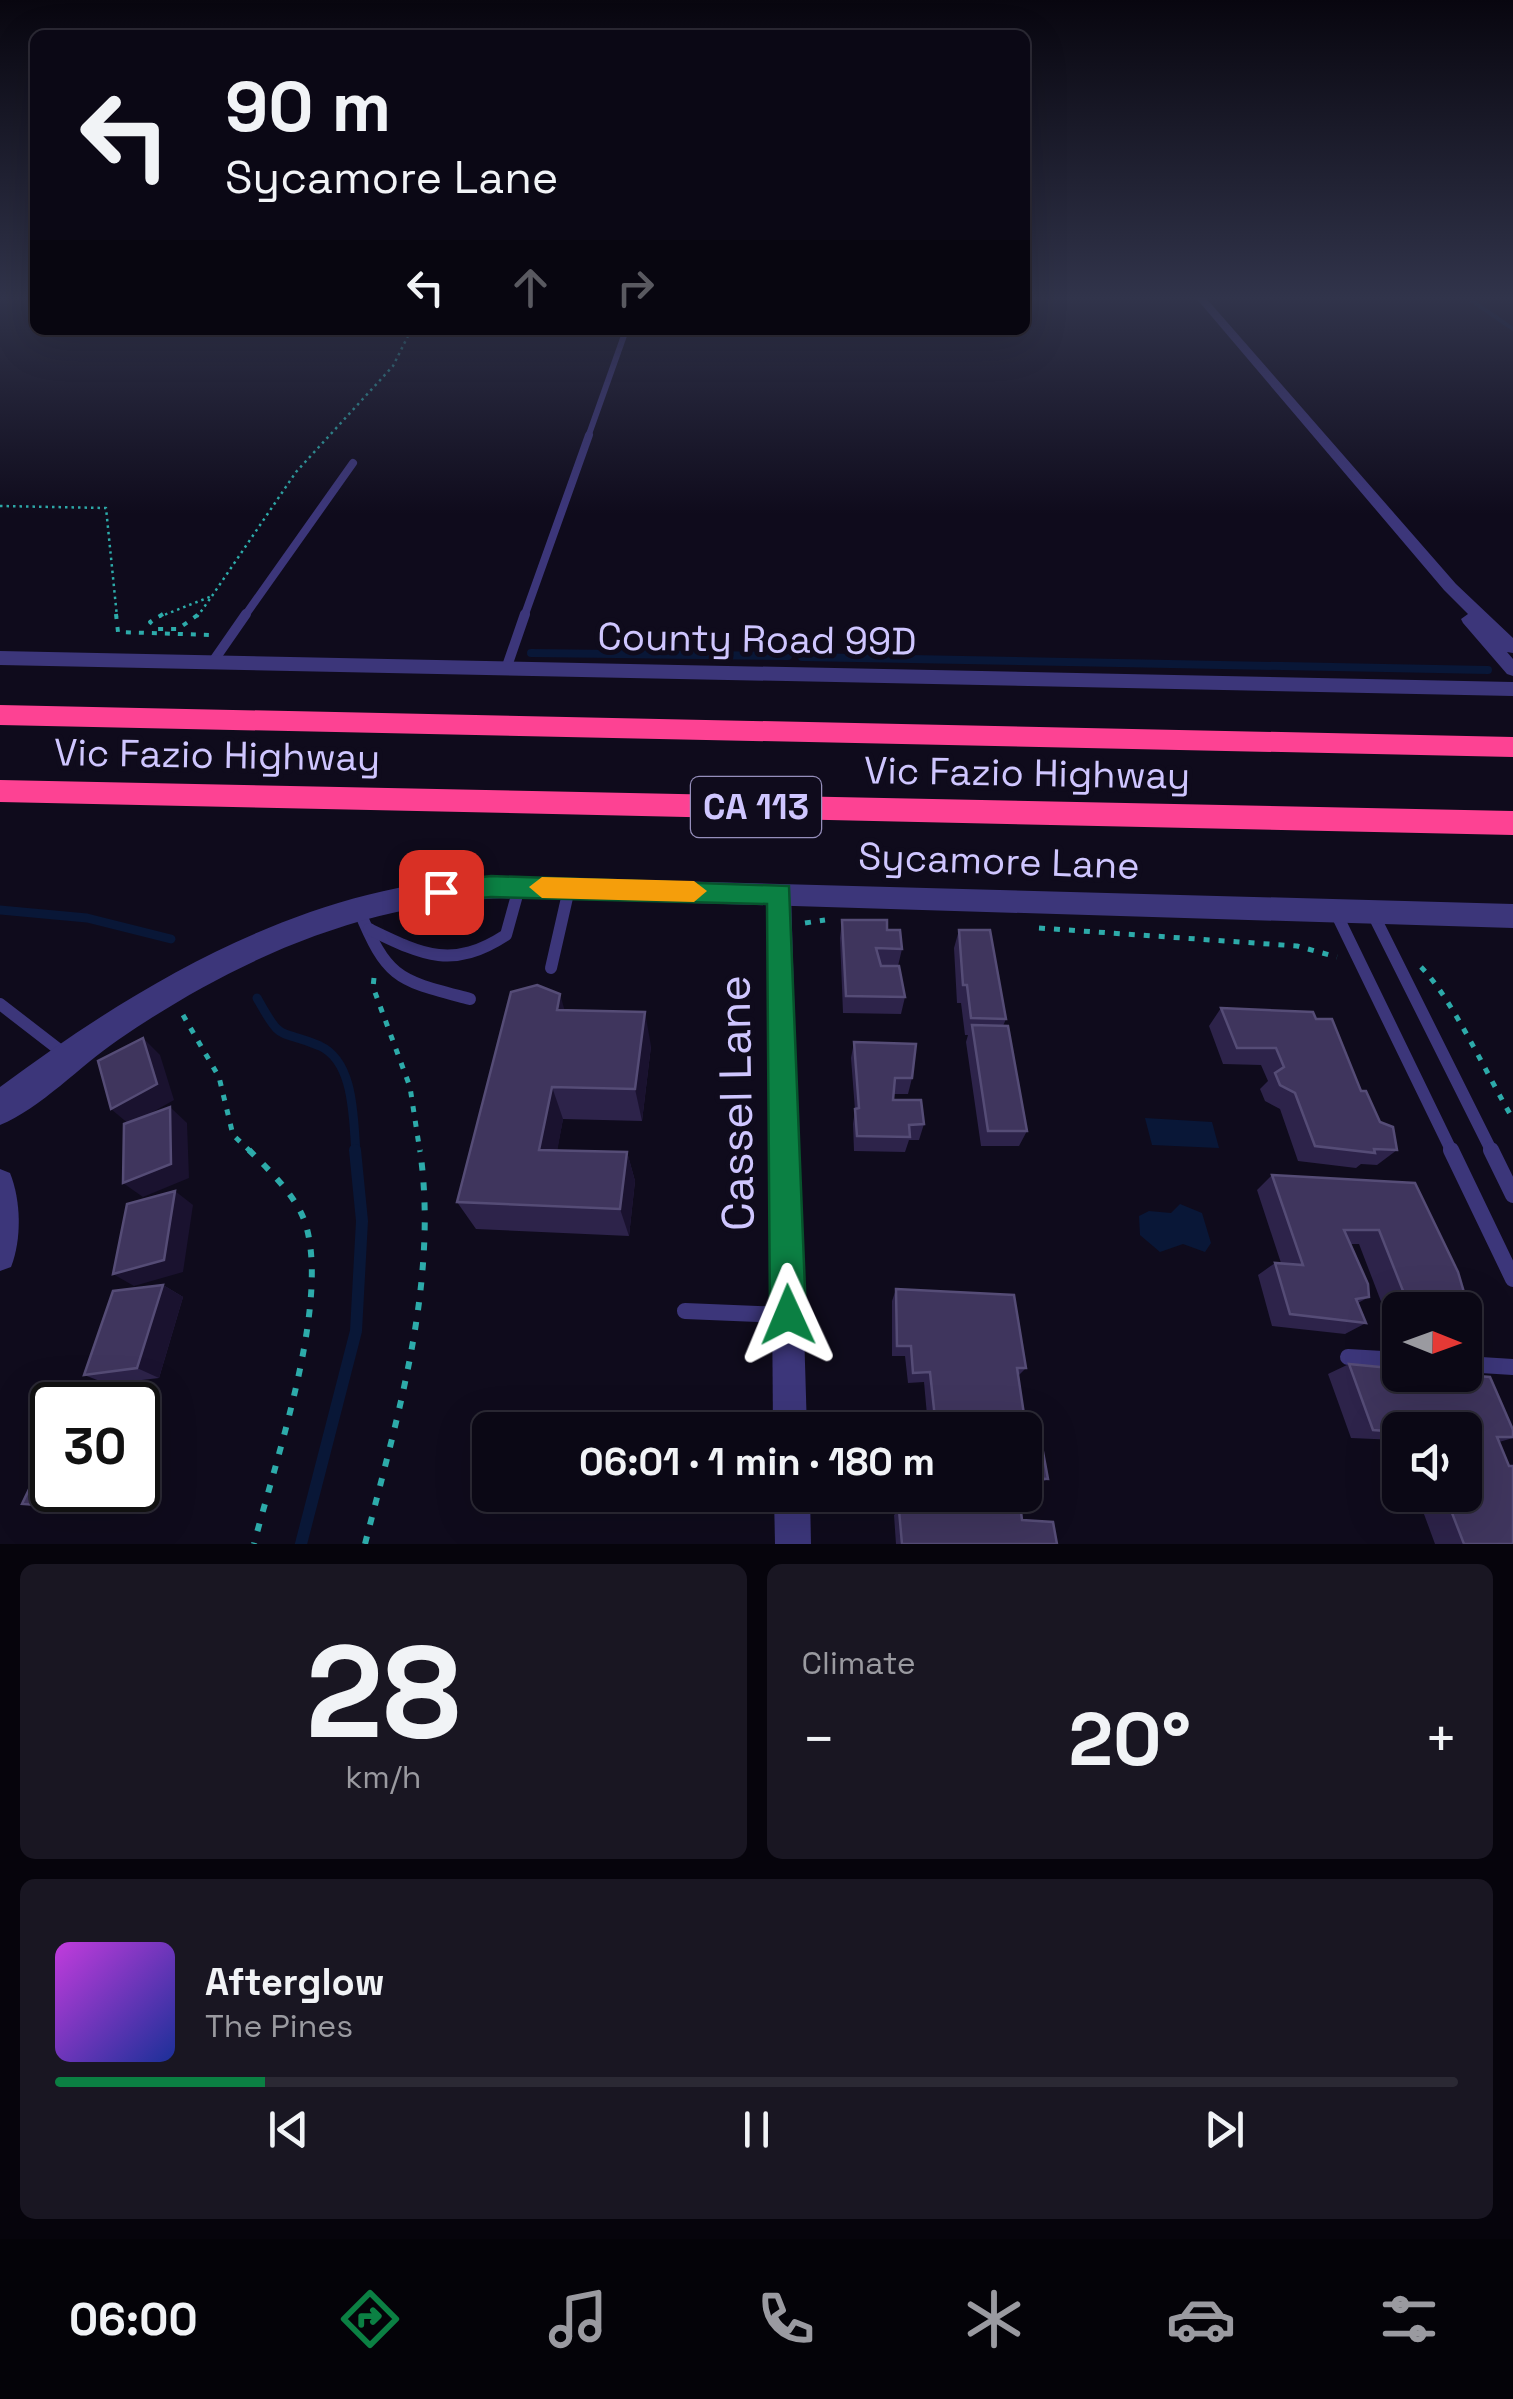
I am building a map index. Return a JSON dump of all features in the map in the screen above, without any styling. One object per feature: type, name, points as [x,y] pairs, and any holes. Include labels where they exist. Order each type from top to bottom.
[{"type":"highway","name":"Vic Fazio Highway","points":[[0,715],[1513,747]]},
{"type":"highway","name":"Vic Fazio Highway","points":[[0,791],[1513,823]]},
{"type":"street","points":[[1263,370],[1450,587],[1513,648]]},
{"type":"street","points":[[1450,587],[1475,626],[1513,670]]},
{"type":"street","name":"County Road 99D","points":[[0,658],[1513,689]]},
{"type":"street","name":"Sycamore Lane","points":[[0,1108],[67,1056],[175,984],[306,925],[364,919],[448,891],[569,888],[1513,916]]},
{"type":"street","name":"Cassel Lane","points":[[780,894],[790,1412]]},
{"type":"street","points":[[0,1183],[4,1220],[0,1256]]},
{"type":"street","points":[[792,1512],[792,1544]]},
{"type":"lane","points":[[506,669],[612,370]]},
{"type":"lane","points":[[212,663],[353,463]]},
{"type":"lane","points":[[364,919],[436,958],[464,959],[506,935],[514,918],[519,887]]},
{"type":"lane","points":[[550,968],[569,888]]},
{"type":"lane","points":[[1336,912],[1513,1280]]},
{"type":"lane","points":[[1372,913],[1513,1195]]},
{"type":"lane","points":[[364,919],[377,954],[402,981],[470,998]]},
{"type":"lane","points":[[0,1004],[67,1056]]},
{"type":"lane","points":[[685,1311],[788,1315]]},
{"type":"lane","points":[[1348,1357],[1382,1359]]},
{"type":"lane","points":[[1482,1365],[1513,1367]]},
{"type":"path","points":[[214,594],[180,605],[150,622],[158,628],[178,629],[197,618],[214,594],[296,472],[389,370]]},
{"type":"path","points":[[0,506],[106,508],[118,632],[232,636]]},
{"type":"path","points":[[780,923],[830,920]]},
{"type":"path","points":[[1038,927],[1297,946],[1338,957]]},
{"type":"path","points":[[365,1544],[421,1312],[426,1248],[424,1190],[413,1099],[373,987],[377,954]]},
{"type":"path","points":[[1413,962],[1432,973],[1442,986],[1449,1010],[1513,1119]]},
{"type":"path","points":[[175,984],[220,1077],[232,1135],[276,1176],[308,1226],[312,1266],[303,1348],[254,1544]]},
{"type":"water","points":[[1145,1118],[1212,1122],[1219,1148],[1152,1145]]},
{"type":"water","points":[[1180,1204],[1202,1213],[1211,1243],[1205,1252],[1183,1244],[1160,1252],[1140,1235],[1139,1216],[1149,1211],[1171,1213]]},
{"type":"building","points":[[842,920],[887,920],[887,930],[900,930],[902,949],[876,948],[881,966],[899,966],[905,997],[846,996]]},
{"type":"building","points":[[959,930],[990,930],[1006,1019],[971,1018],[967,985],[963,985]]},
{"type":"building","points":[[537,985],[560,994],[557,1010],[645,1012],[635,1089],[552,1087],[539,1150],[627,1152],[620,1209],[457,1202],[511,992]]},
{"type":"building","points":[[1221,1008],[1313,1012],[1316,1019],[1332,1019],[1361,1091],[1366,1091],[1380,1122],[1393,1127],[1397,1150],[1374,1149],[1375,1153],[1315,1146],[1295,1093],[1280,1085],[1275,1073],[1284,1067],[1276,1048],[1237,1048]]},
{"type":"building","points":[[972,1025],[1008,1026],[1027,1131],[988,1131]]},
{"type":"building","points":[[143,1038],[157,1084],[111,1109],[98,1061]]},
{"type":"building","points":[[854,1042],[916,1044],[912,1078],[895,1078],[893,1100],[921,1100],[924,1124],[909,1125],[910,1137],[857,1136]]},
{"type":"building","points":[[170,1107],[171,1164],[123,1183],[124,1124]]},
{"type":"building","points":[[1272,1175],[1415,1183],[1464,1292],[1403,1292],[1379,1230],[1344,1230],[1368,1284],[1369,1297],[1356,1299],[1366,1323],[1290,1314],[1275,1263],[1303,1265]]},
{"type":"building","points":[[175,1191],[164,1260],[113,1274],[127,1204]]},
{"type":"building","points":[[163,1285],[137,1368],[84,1375],[113,1291]]},
{"type":"building","points":[[896,1289],[1014,1295],[1026,1368],[1017,1368],[1024,1412],[934,1412],[930,1372],[913,1373],[911,1346],[897,1346]]},
{"type":"building","points":[[1349,1364],[1382,1367],[1382,1392],[1482,1392],[1482,1376],[1490,1377],[1513,1430],[1513,1437],[1497,1437],[1509,1466],[1513,1466],[1513,1544],[1464,1544],[1452,1512],[1482,1512],[1482,1412],[1382,1412],[1382,1431],[1373,1430]]},
{"type":"building","points":[[1042,1446],[1048,1479],[1042,1479]]},
{"type":"building","points":[[30,1487],[30,1505],[22,1504]]},
{"type":"building","points":[[899,1512],[1021,1512],[1022,1520],[1053,1522],[1057,1544],[902,1544]]},
{"type":"waterway","points":[[531,653],[788,656]]},
{"type":"waterway","points":[[802,657],[1488,670]]},
{"type":"waterway","points":[[0,910],[87,918],[171,939]]},
{"type":"waterway","points":[[257,998],[277,1029],[320,1046],[340,1065],[353,1109],[356,1152]]},
{"type":"waterway","points":[[301,1544],[356,1331],[362,1221],[355,1150]]},
{"type":"slow traffic","points":[[542,887],[694,891]]},
{"type":"route","points":[[441,892],[491,887],[780,894],[788,1315]]}]
